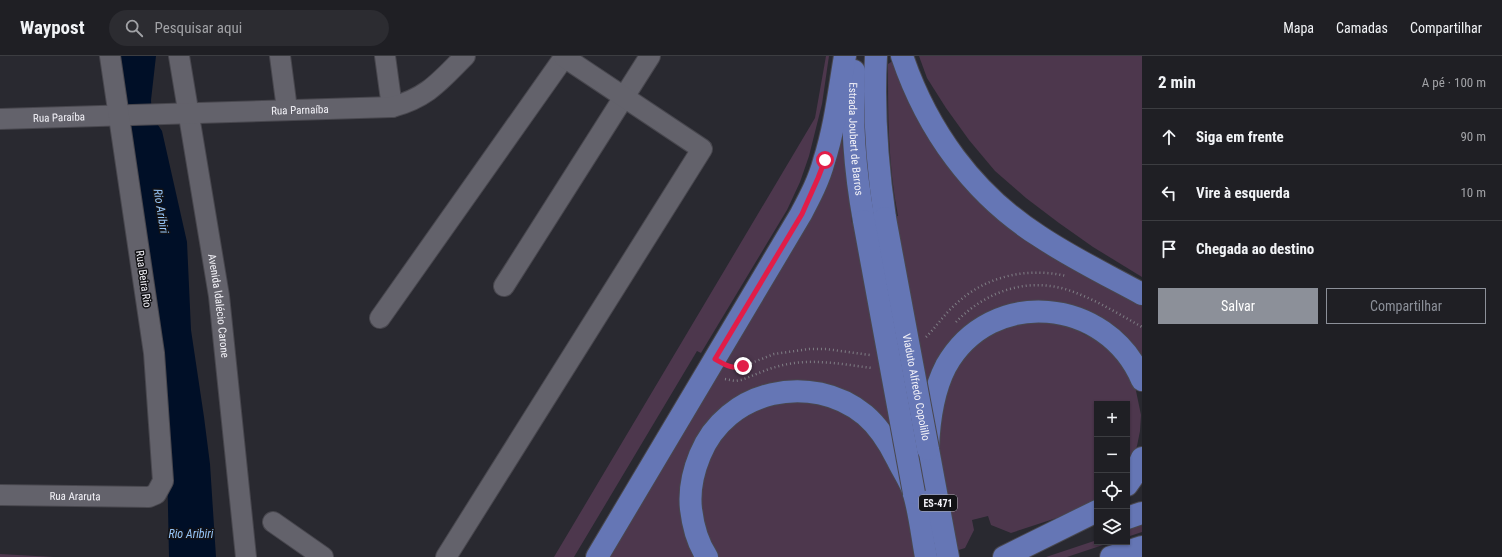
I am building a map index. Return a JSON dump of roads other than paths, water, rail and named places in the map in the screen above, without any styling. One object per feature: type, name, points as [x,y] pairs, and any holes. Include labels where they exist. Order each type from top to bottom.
[{"type":"main road","points":[[597,557],[802,214],[818,178],[830,141],[845,56]]},
{"type":"main road","name":"Estrada Joubert de Barros","points":[[854,56],[854,149],[858,186],[874,220]]},
{"type":"main road","name":"Estrada Joubert de Barros","points":[[874,220],[876,56]]},
{"type":"main road","points":[[902,56],[910,78],[932,124],[946,146],[978,187],[1017,221],[1038,236],[1060,250],[1142,294]]},
{"type":"main road","name":"Viaduto Alfredo Copolillo","points":[[874,220],[928,449],[948,557]]},
{"type":"main road","name":"Viaduto Alfredo Copolillo","points":[[874,220],[914,493],[926,557]]},
{"type":"main road","points":[[928,449],[930,420],[936,391],[947,366],[954,354],[973,334],[997,320],[1023,313],[1041,311],[1064,313],[1077,317],[1102,330],[1122,347],[1138,370],[1142,380]]},
{"type":"main road","points":[[707,557],[702,550],[692,520],[692,485],[697,461],[716,428],[734,411],[757,398],[782,392],[794,391],[820,393],[844,402],[865,416],[882,434],[891,448],[914,493]]},
{"type":"main road","points":[[1130,481],[1142,458]]},
{"type":"main road","points":[[1004,557],[1094,512]]},
{"type":"main road","points":[[1130,517],[1142,513]]},
{"type":"main road","points":[[1010,557],[1094,529]]},
{"type":"main road","points":[[1111,557],[1142,547]]},
{"type":"street","name":"Rua Beira Rio","points":[[110,56],[121,115],[154,353],[163,481],[156,494],[149,497]]},
{"type":"street","name":"Avenida Idalécio Carone","points":[[179,56],[219,296],[246,557]]},
{"type":"street","points":[[280,56],[287,109]]},
{"type":"street","points":[[385,56],[392,107]]},
{"type":"street","name":"Rua Parnaíba","points":[[121,115],[162,115],[287,109],[392,107],[407,103],[434,88],[465,56]]},
{"type":"street","points":[[380,318],[565,56],[702,149],[446,557]]},
{"type":"street","points":[[504,286],[650,56]]},
{"type":"street","name":"Rua Paraíba","points":[[0,119],[121,115]]},
{"type":"street","name":"Rua Araruta","points":[[0,495],[149,497]]},
{"type":"street","points":[[273,522],[323,557]]},
{"type":"water","name":"Rio Aribiri","points":[[117,56],[156,56],[151,100],[152,116],[162,131],[187,242],[191,330],[210,464],[216,557],[169,557],[167,460]]}]
